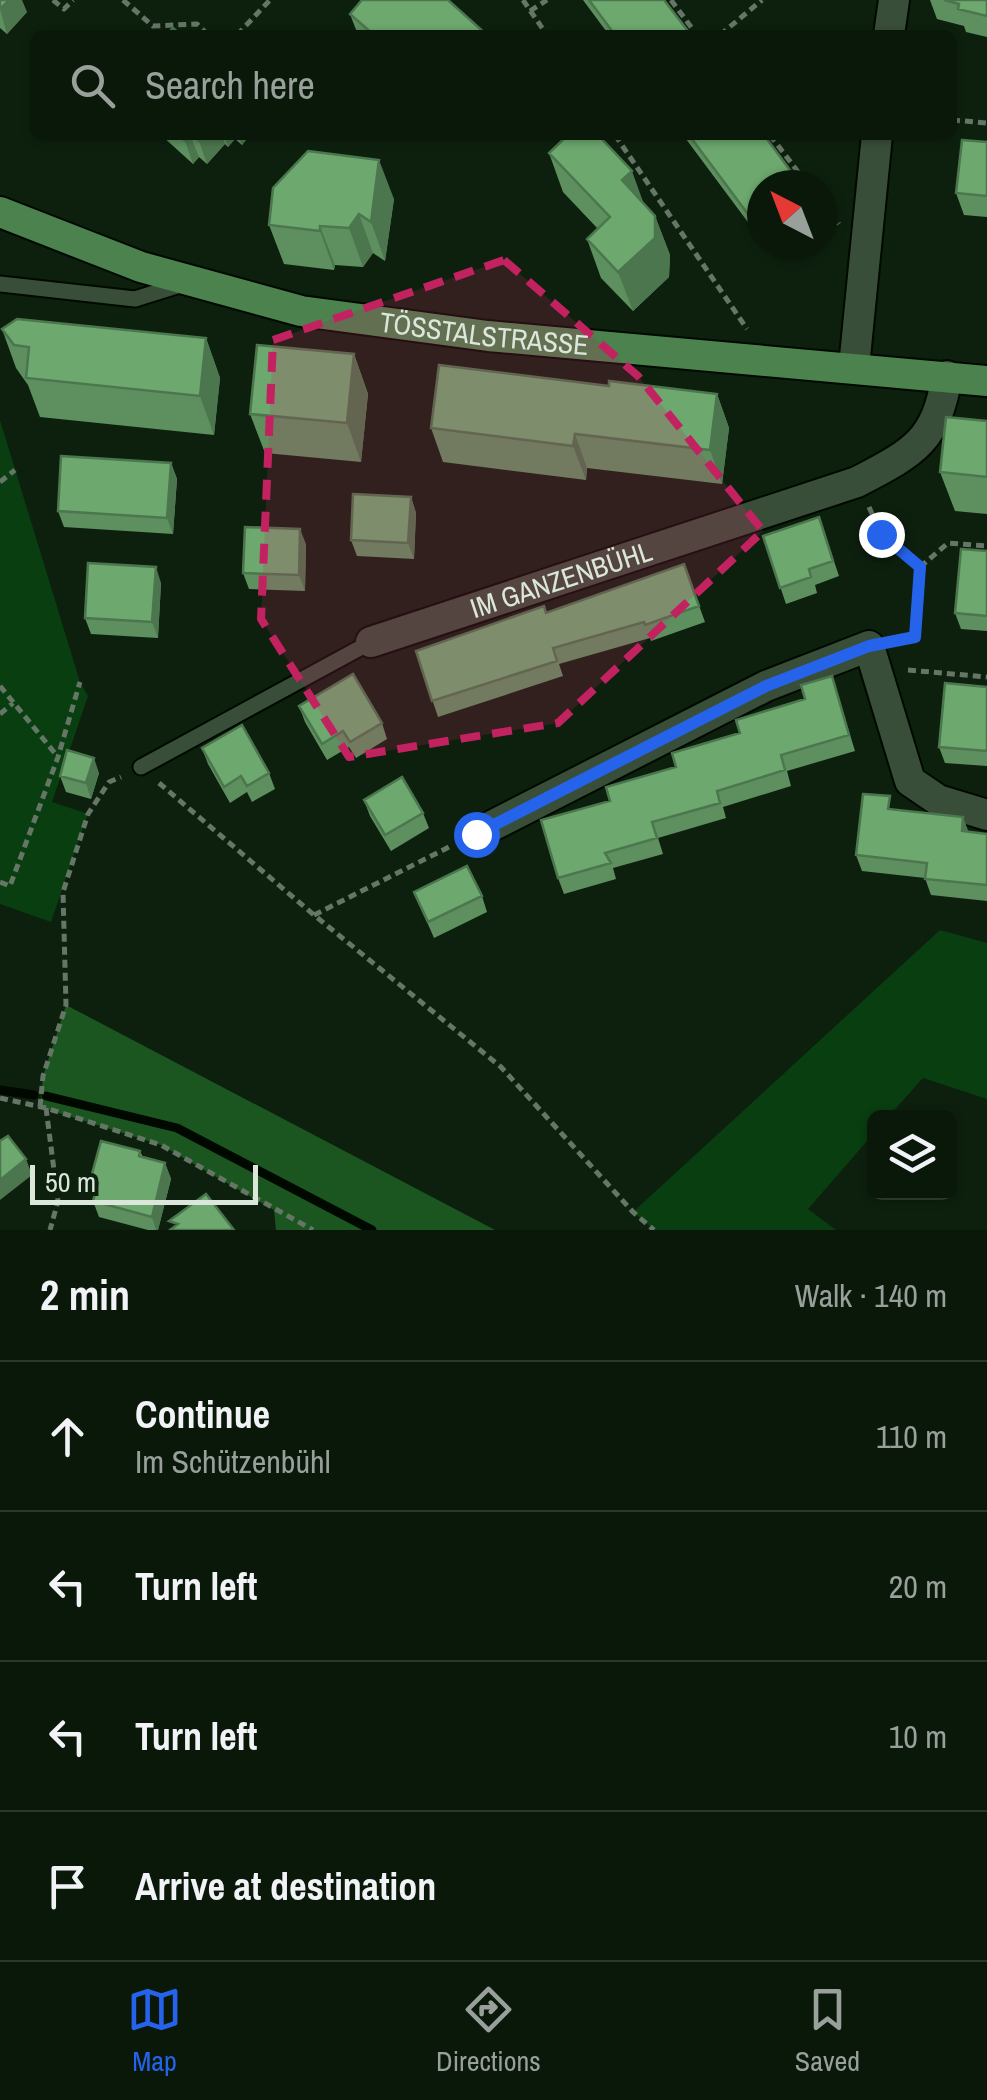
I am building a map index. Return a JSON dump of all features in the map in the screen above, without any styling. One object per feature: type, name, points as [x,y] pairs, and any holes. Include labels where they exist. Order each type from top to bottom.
[{"type":"main road","name":"TÖSSTALSTRASSE","points":[[0,212],[108,256],[301,311],[488,336],[987,381]]},
{"type":"street","points":[[890,30],[894,0]]},
{"type":"street","points":[[854,368],[876,140]]},
{"type":"street","name":"IM GANZENBÜHL","points":[[371,642],[857,482],[907,456],[938,418],[947,376]]},
{"type":"street","points":[[476,834],[766,686],[872,656],[910,780],[938,800],[987,815]]},
{"type":"lane","points":[[0,284],[135,298],[189,282]]},
{"type":"lane","name":"IM GANZENBÜHL","points":[[141,767],[371,642]]},
{"type":"path","points":[[53,0],[64,10],[73,0]]},
{"type":"path","points":[[123,0],[153,26],[196,24],[203,30]]},
{"type":"path","points":[[242,30],[270,0]]},
{"type":"path","points":[[523,0],[543,30]]},
{"type":"path","points":[[530,11],[547,0]]},
{"type":"path","points":[[671,0],[692,30]]},
{"type":"path","points":[[726,30],[762,0]]},
{"type":"path","points":[[957,120],[987,123]]},
{"type":"path","points":[[618,140],[747,329]]},
{"type":"path","points":[[774,140],[797,170]]},
{"type":"path","points":[[0,482],[15,470]]},
{"type":"path","points":[[857,482],[881,534],[920,567]]},
{"type":"path","points":[[872,656],[915,637],[920,567],[948,542],[987,546]]},
{"type":"path","points":[[872,656],[987,677]]},
{"type":"path","points":[[0,882],[10,886],[58,758],[80,682]]},
{"type":"path","points":[[0,686],[58,758]]},
{"type":"path","points":[[0,714],[14,702]]},
{"type":"path","points":[[50,1230],[58,1201],[43,1108],[43,1076],[66,1005],[63,892],[88,814],[109,782],[141,767],[501,1067],[654,1230]]},
{"type":"path","points":[[314,915],[476,834]]},
{"type":"path","points":[[0,1098],[161,1145],[313,1230]]},
{"type":"highlighted area","points":[[504,260],[638,376],[763,531],[558,723],[349,757],[261,619],[273,340]]},
{"type":"green space","points":[[0,420],[80,682],[88,696],[52,802],[88,814],[51,922],[0,904]]},
{"type":"green space","points":[[940,930],[987,943],[987,1099],[923,1078],[894,1110],[867,1110],[867,1141],[808,1209],[836,1230],[654,1230],[633,1212]]},
{"type":"green space","points":[[66,1005],[495,1230],[276,1230],[274,1210],[161,1145],[40,1107],[43,1076]]},
{"type":"building","points":[[362,0],[448,0],[481,30],[368,30],[350,14]]},
{"type":"building","points":[[589,0],[664,0],[687,30],[611,30]]},
{"type":"building","points":[[944,0],[987,0],[987,16],[958,9],[959,4]]},
{"type":"building","points":[[563,140],[603,140],[632,171],[622,180],[655,216],[655,238],[618,272],[587,239],[610,217],[549,153]]},
{"type":"building","points":[[693,140],[768,140],[790,170],[747,170],[747,213]]},
{"type":"building","points":[[962,140],[987,142],[987,196],[956,193]]},
{"type":"building","points":[[308,151],[379,160],[371,222],[359,214],[349,228],[320,226],[320,231],[269,225],[273,188]]},
{"type":"building","points":[[17,319],[206,338],[200,396],[26,378],[29,347],[14,345],[2,329]]},
{"type":"building","points":[[257,345],[354,354],[347,423],[250,414]]},
{"type":"building","points":[[439,365],[609,386],[609,381],[717,394],[710,450],[575,434],[573,446],[431,428]]},
{"type":"building","points":[[946,417],[987,421],[987,477],[940,472]]},
{"type":"building","points":[[61,456],[171,463],[167,518],[58,511]]},
{"type":"building","points":[[353,494],[411,497],[408,543],[351,540]]},
{"type":"building","points":[[819,517],[833,561],[809,569],[811,577],[780,588],[763,536]]},
{"type":"building","points":[[245,527],[300,529],[299,575],[243,573]]},
{"type":"building","points":[[961,549],[987,551],[987,616],[955,613]]},
{"type":"building","points":[[88,563],[156,567],[152,622],[85,618]]},
{"type":"building","points":[[684,564],[699,606],[645,625],[644,622],[553,648],[557,661],[432,701],[416,651],[544,606],[546,613]]},
{"type":"building","points":[[353,674],[382,723],[350,742],[343,731],[322,744],[299,706]]},
{"type":"building","points":[[832,676],[849,735],[781,755],[785,770],[717,791],[720,803],[652,822],[657,838],[605,853],[611,863],[558,878],[541,820],[610,801],[606,787],[676,767],[672,753],[740,733],[736,720],[805,699],[801,685]]},
{"type":"building","points":[[945,683],[987,687],[987,751],[939,747]]},
{"type":"building","points":[[242,725],[269,773],[247,786],[241,776],[224,787],[202,748]]},
{"type":"building","points":[[67,750],[94,758],[86,783],[60,776]]},
{"type":"building","points":[[402,777],[423,813],[385,835],[364,800]]},
{"type":"building","points":[[863,794],[890,796],[888,809],[963,817],[962,831],[987,834],[987,885],[925,879],[927,863],[856,855]]},
{"type":"building","points":[[467,866],[482,896],[428,922],[414,892]]},
{"type":"building","points":[[8,1136],[26,1159],[0,1180],[0,1141]]},
{"type":"building","points":[[101,1141],[140,1151],[139,1156],[165,1163],[152,1217],[93,1201],[98,1183],[90,1181]]},
{"type":"building","points":[[206,1194],[234,1230],[170,1230],[178,1224],[169,1221]]},
{"type":"waterway","points":[[0,1090],[34,1095]]},
{"type":"waterway","points":[[46,1096],[177,1128],[372,1230]]},
{"type":"route","points":[[476,834],[766,686],[869,646],[915,637],[920,567],[881,534]]}]
